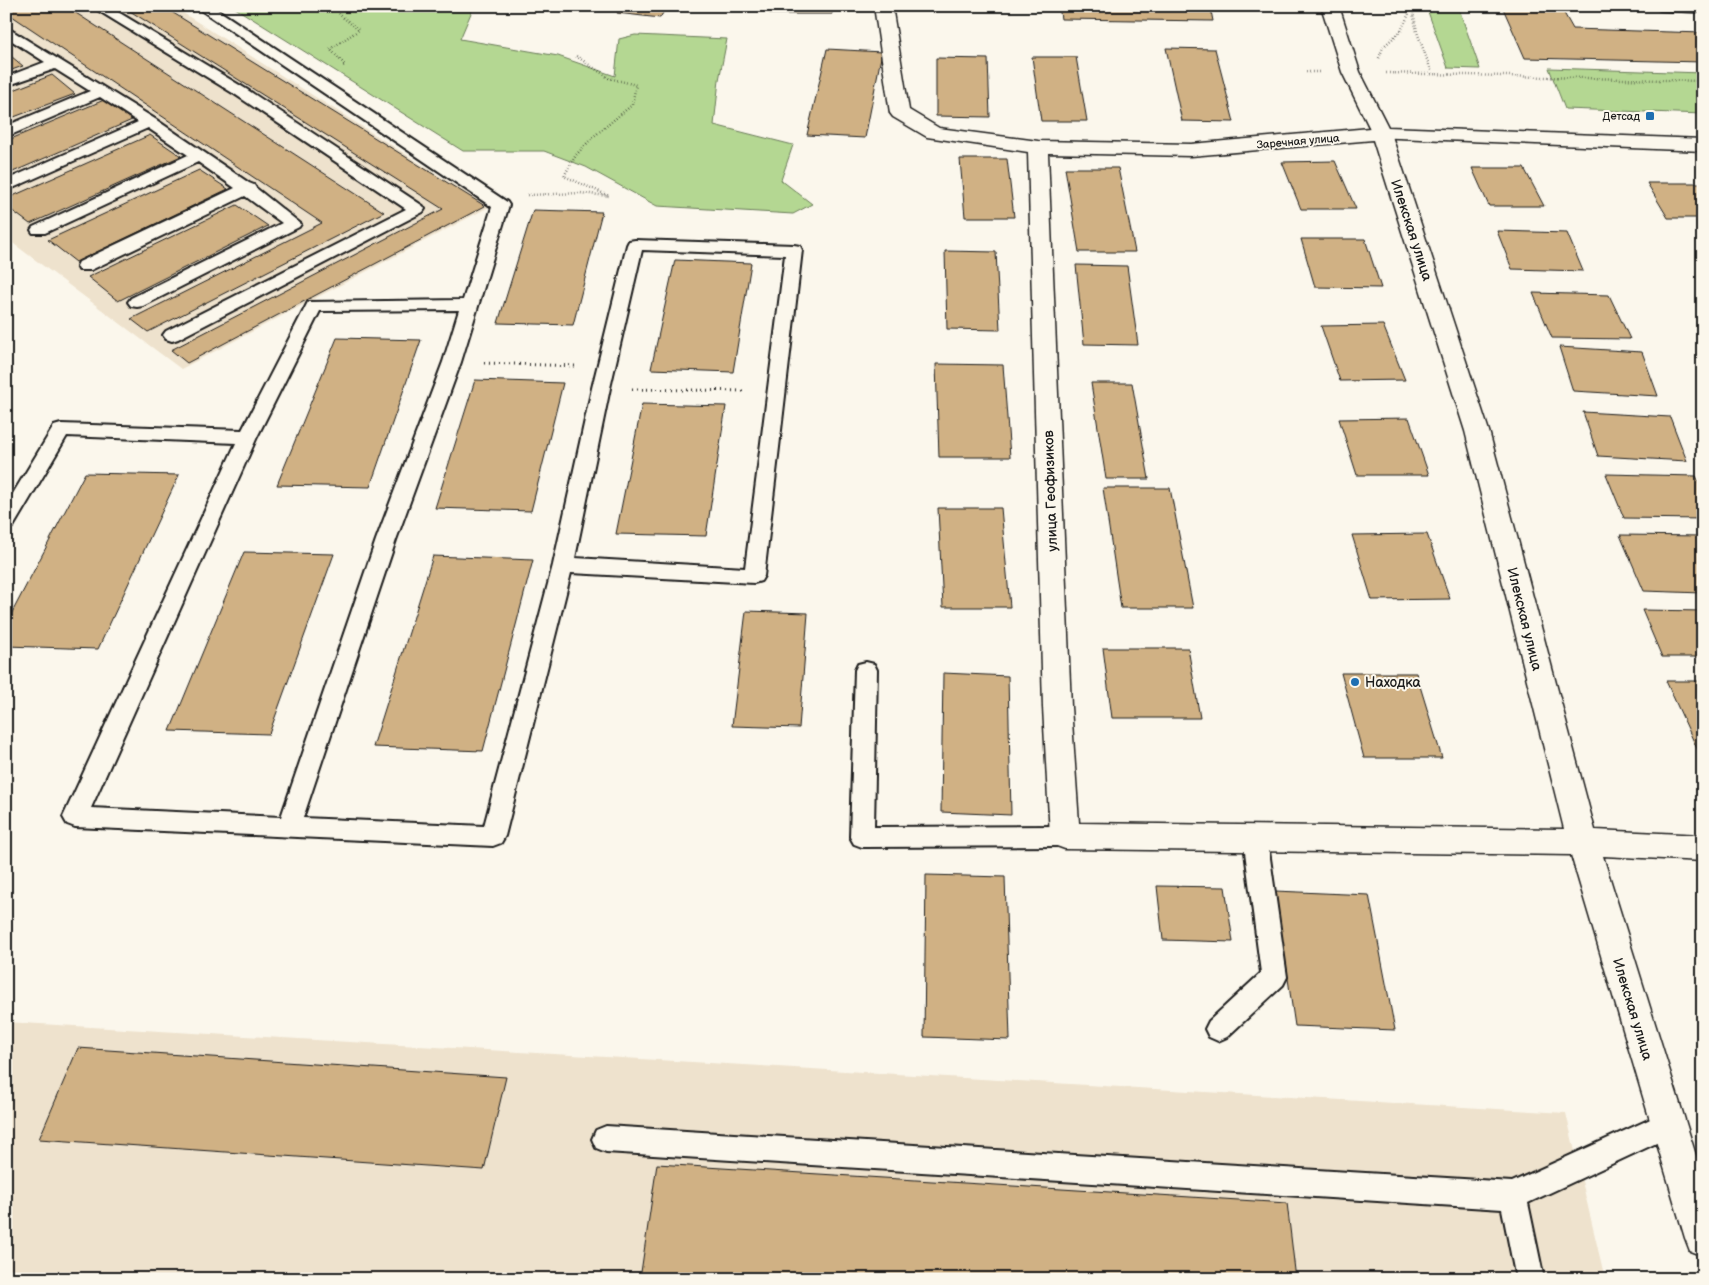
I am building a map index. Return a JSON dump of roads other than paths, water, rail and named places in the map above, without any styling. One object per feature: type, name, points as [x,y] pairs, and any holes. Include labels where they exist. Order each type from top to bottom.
[{"type":"street","name":"Заречная улица","points":[[883,6],[900,113],[934,133],[1038,147],[1191,150],[1381,133],[1703,145]]},
{"type":"street","name":"Илекская улица","points":[[1330,6],[1348,65],[1381,133],[1477,431],[1583,842],[1703,1238]]},
{"type":"street","name":"улица Геофизиков","points":[[1038,147],[1058,707],[1065,836]]},
{"type":"street","points":[[1065,836],[1583,842],[1703,848]]},
{"type":"lane","points":[[98,6],[241,92],[417,208],[172,335]]},
{"type":"lane","points":[[202,6],[501,205],[472,305],[386,540],[289,826]]},
{"type":"lane","points":[[1660,6],[1703,8]]},
{"type":"lane","points":[[8,34],[150,122],[248,188],[294,224],[137,302]]},
{"type":"lane","points":[[6,82],[57,63]]},
{"type":"lane","points":[[6,132],[102,92]]},
{"type":"lane","points":[[6,186],[150,122]]},
{"type":"lane","points":[[39,230],[199,156]]},
{"type":"lane","points":[[85,266],[248,188]]},
{"type":"lane","points":[[472,305],[314,306],[248,437],[74,816],[493,836],[563,565],[601,388],[635,245],[794,250],[754,576],[563,565]]},
{"type":"lane","points":[[6,522],[61,430],[248,437]]},
{"type":"lane","points":[[866,670],[862,837],[1065,836]]},
{"type":"lane","points":[[1218,1029],[1274,977],[1255,837]]},
{"type":"lane","points":[[606,1139],[1513,1196],[1668,1124]]},
{"type":"lane","points":[[1513,1196],[1530,1279]]},
{"type":"place","name":"Детсад","points":[[1650,116]]},
{"type":"place","name":"Находка","points":[[1355,682]]}]
